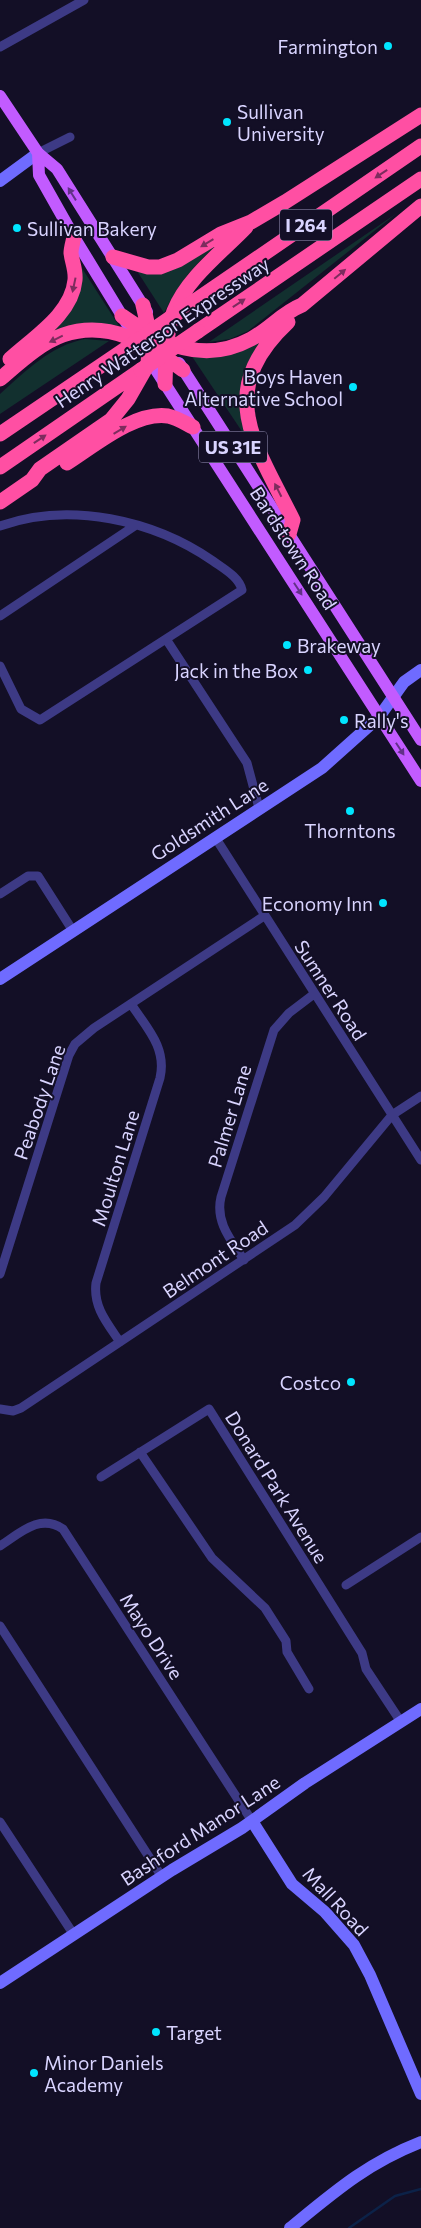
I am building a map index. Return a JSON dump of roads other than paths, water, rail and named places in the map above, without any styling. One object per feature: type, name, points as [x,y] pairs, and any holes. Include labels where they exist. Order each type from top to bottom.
[{"type":"highway","points":[[112,257],[137,265],[160,266],[178,260],[221,234],[251,222],[421,115]]},
{"type":"highway","name":"Henry Watterson Expressway","points":[[0,467],[142,350],[192,303],[421,146]]},
{"type":"highway","name":"Henry Watterson Expressway","points":[[0,434],[142,350],[198,331],[421,179]]},
{"type":"highway","points":[[0,379],[42,346],[63,335],[92,330],[112,332],[142,350],[212,351],[236,346],[252,339],[289,310],[302,305],[421,206]]},
{"type":"highway","points":[[166,384],[166,350],[174,310],[208,264],[251,222]]},
{"type":"highway","points":[[0,369],[59,314],[68,303],[76,276],[71,253],[74,237]]},
{"type":"highway","points":[[289,534],[293,520],[252,437],[247,399],[253,369],[262,350],[300,311],[302,305]]},
{"type":"highway","points":[[0,502],[32,480],[40,469],[111,420],[128,399],[142,376],[143,306]]},
{"type":"highway","points":[[122,316],[142,350]]},
{"type":"highway","points":[[166,350],[183,370]]},
{"type":"highway","points":[[32,480],[45,477],[119,430],[146,417],[156,415],[174,418],[193,427]]},
{"type":"main road","points":[[0,96],[38,154],[57,169],[143,306],[166,350]]},
{"type":"main road","points":[[38,154],[39,175],[122,316]]},
{"type":"main road","name":"Bardstown Road","points":[[142,350],[166,384],[421,781]]},
{"type":"main road","name":"Bardstown Road","points":[[183,370],[421,740]]},
{"type":"street","points":[[0,47],[84,0]]},
{"type":"street","points":[[0,181],[38,154],[70,136]]},
{"type":"street","points":[[0,526],[29,519],[69,516],[96,517],[136,525],[185,544],[223,568],[240,583],[242,590],[40,720],[21,709],[0,666]]},
{"type":"street","points":[[0,616],[136,525]]},
{"type":"street","points":[[166,639],[247,763],[260,808]]},
{"type":"street","name":"Goldsmith Lane","points":[[0,979],[322,768],[379,717],[392,696],[404,682],[421,670]]},
{"type":"street","name":"Sumner Road","points":[[215,837],[421,1160]]},
{"type":"street","points":[[0,894],[28,876],[38,876],[73,930]]},
{"type":"street","name":"Peabody Lane","points":[[0,1274],[69,1055],[75,1044],[83,1036],[264,916]]},
{"type":"street","name":"Palmer Lane","points":[[244,1260],[221,1220],[219,1212],[221,1197],[274,1030],[289,1013],[314,994]]},
{"type":"street","name":"Moulton Lane","points":[[120,1342],[96,1303],[94,1294],[160,1078],[162,1064],[157,1043],[131,1004]]},
{"type":"street","name":"Belmont Road","points":[[0,1409],[13,1411],[21,1408],[244,1260],[307,1215],[392,1114],[421,1096]]},
{"type":"street","name":"Donard Park Avenue","points":[[140,1452],[209,1409],[362,1653],[366,1668],[401,1722]]},
{"type":"street","points":[[101,1477],[140,1452],[212,1558],[264,1608],[286,1642],[287,1652],[309,1689]]},
{"type":"street","name":"Mayo Drive","points":[[0,1546],[41,1522],[51,1522],[63,1529],[252,1821]]},
{"type":"street","points":[[346,1585],[421,1537]]},
{"type":"street","points":[[0,1626],[162,1877]]},
{"type":"street","name":"Bashford Manor Lane","points":[[0,1983],[162,1877],[252,1821],[305,1783],[421,1709]]},
{"type":"street","name":"Mall Road","points":[[252,1821],[292,1884],[325,1912],[354,1945],[370,1975],[421,2094]]},
{"type":"street","points":[[0,1822],[74,1935]]},
{"type":"street","points":[[290,2228],[365,2169],[390,2155],[421,2142]]},
{"type":"waterway","points":[[349,2228],[395,2196],[421,2189]]},
{"type":"place","name":"Farmington","points":[[388,46]]},
{"type":"place","name":"Sullivan University","points":[[227,122]]},
{"type":"place","name":"Sullivan Bakery","points":[[17,228]]},
{"type":"place","name":"Boys Haven Alternative School","points":[[353,387]]},
{"type":"place","name":"Brakeway","points":[[287,645]]},
{"type":"place","name":"Jack in the Box","points":[[308,670]]},
{"type":"place","name":"Rally's","points":[[344,720]]},
{"type":"place","name":"Thorntons","points":[[350,811]]},
{"type":"place","name":"Economy Inn","points":[[383,903]]},
{"type":"place","name":"Costco","points":[[351,1382]]},
{"type":"place","name":"Target","points":[[156,2032]]},
{"type":"place","name":"Minor Daniels Academy","points":[[34,2073]]}]
